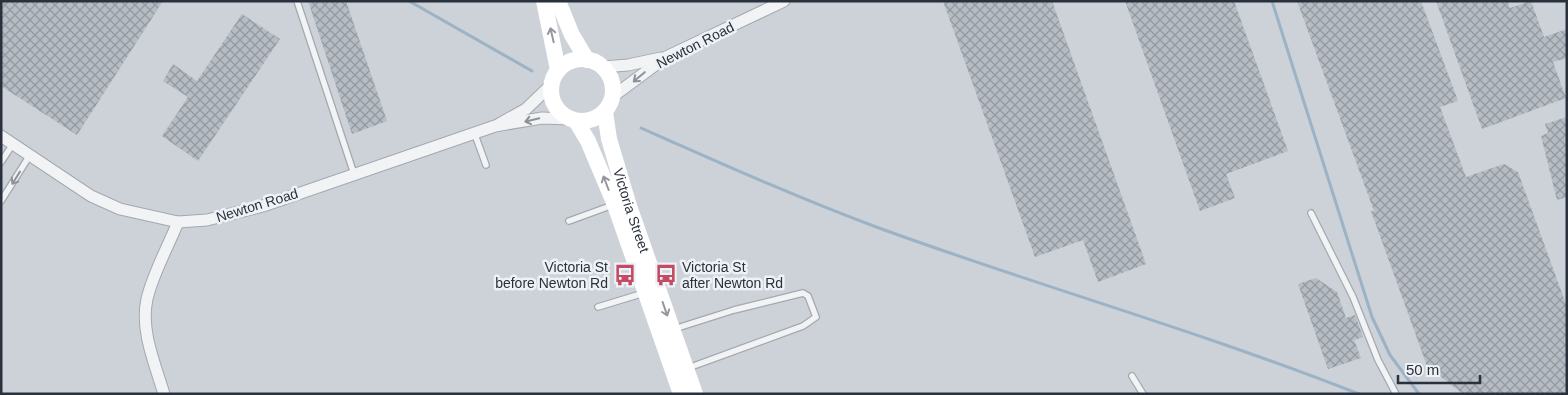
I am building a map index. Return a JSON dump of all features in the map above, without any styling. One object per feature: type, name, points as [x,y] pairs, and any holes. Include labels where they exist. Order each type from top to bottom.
[{"type":"main road","points":[[544,1],[558,70]]},
{"type":"main road","points":[[558,1],[572,34],[587,60]]},
{"type":"main road","points":[[587,60],[602,67],[611,81],[608,104],[587,121],[573,120],[557,109],[553,102],[551,85],[558,70],[567,63],[587,60]]},
{"type":"main road","name":"Victoria Street","points":[[608,104],[620,179],[695,394]]},
{"type":"main road","name":"Victoria Street","points":[[573,120],[588,141],[615,205],[681,394]]},
{"type":"street","name":"Newton Road","points":[[608,104],[666,57],[784,1]]},
{"type":"street","points":[[602,67],[628,65],[666,57]]},
{"type":"street","name":"Newton Road","points":[[495,126],[526,109],[551,85]]},
{"type":"street","name":"Newton Road","points":[[1,136],[91,196],[120,209],[178,222],[234,214],[495,126],[542,118],[573,120]]},
{"type":"street","points":[[164,394],[151,352],[146,314],[148,298],[178,222]]},
{"type":"lane","points":[[296,1],[354,174]]},
{"type":"lane","points":[[474,132],[486,165]]},
{"type":"lane","points":[[1,162],[13,144]]},
{"type":"lane","points":[[1,201],[30,156]]},
{"type":"lane","points":[[569,221],[615,205]]},
{"type":"lane","points":[[1311,213],[1353,297],[1378,360],[1396,393]]},
{"type":"lane","points":[[598,307],[646,292]]},
{"type":"lane","points":[[672,330],[734,310],[803,293],[808,296],[816,317],[803,326],[686,369]]},
{"type":"lane","points":[[1132,376],[1142,393]]},
{"type":"shaded area","points":[[1,1],[1567,1],[1567,394],[1,394]]},
{"type":"building","points":[[4,1],[163,1],[77,135],[1,86],[1,6]]},
{"type":"building","points":[[308,1],[346,1],[387,121],[352,134]]},
{"type":"building","points":[[943,1],[1052,1],[1146,264],[1098,282],[1083,240],[1035,257]]},
{"type":"building","points":[[1125,1],[1234,1],[1288,151],[1226,174],[1235,198],[1200,211]]},
{"type":"building","points":[[1297,1],[1421,1],[1458,101],[1440,107],[1466,177],[1504,164],[1518,172],[1567,307],[1567,394],[1463,394],[1427,366],[1371,211],[1374,211]]},
{"type":"building","points":[[1436,1],[1508,1],[1510,8],[1531,1],[1544,37],[1567,29],[1567,58],[1553,62],[1566,98],[1482,129]]},
{"type":"building","points":[[242,14],[280,39],[198,161],[162,136],[188,97],[163,81],[173,64],[197,81]]},
{"type":"building","points":[[1567,117],[1567,197],[1557,200],[1541,136],[1548,133],[1545,124]]},
{"type":"building","points":[[1316,278],[1337,292],[1346,318],[1355,315],[1363,337],[1354,340],[1361,358],[1328,369],[1298,284]]},
{"type":"waterway","points":[[409,1],[532,71]]},
{"type":"waterway","points":[[1272,1],[1372,317],[1390,355],[1419,394]]},
{"type":"waterway","points":[[641,128],[849,217],[999,270],[1240,350],[1359,394]]},
{"type":"place","name":"Victoria St before Newton Rd","points":[[625,275]]},
{"type":"place","name":"Victoria St after Newton Rd","points":[[666,275]]}]
